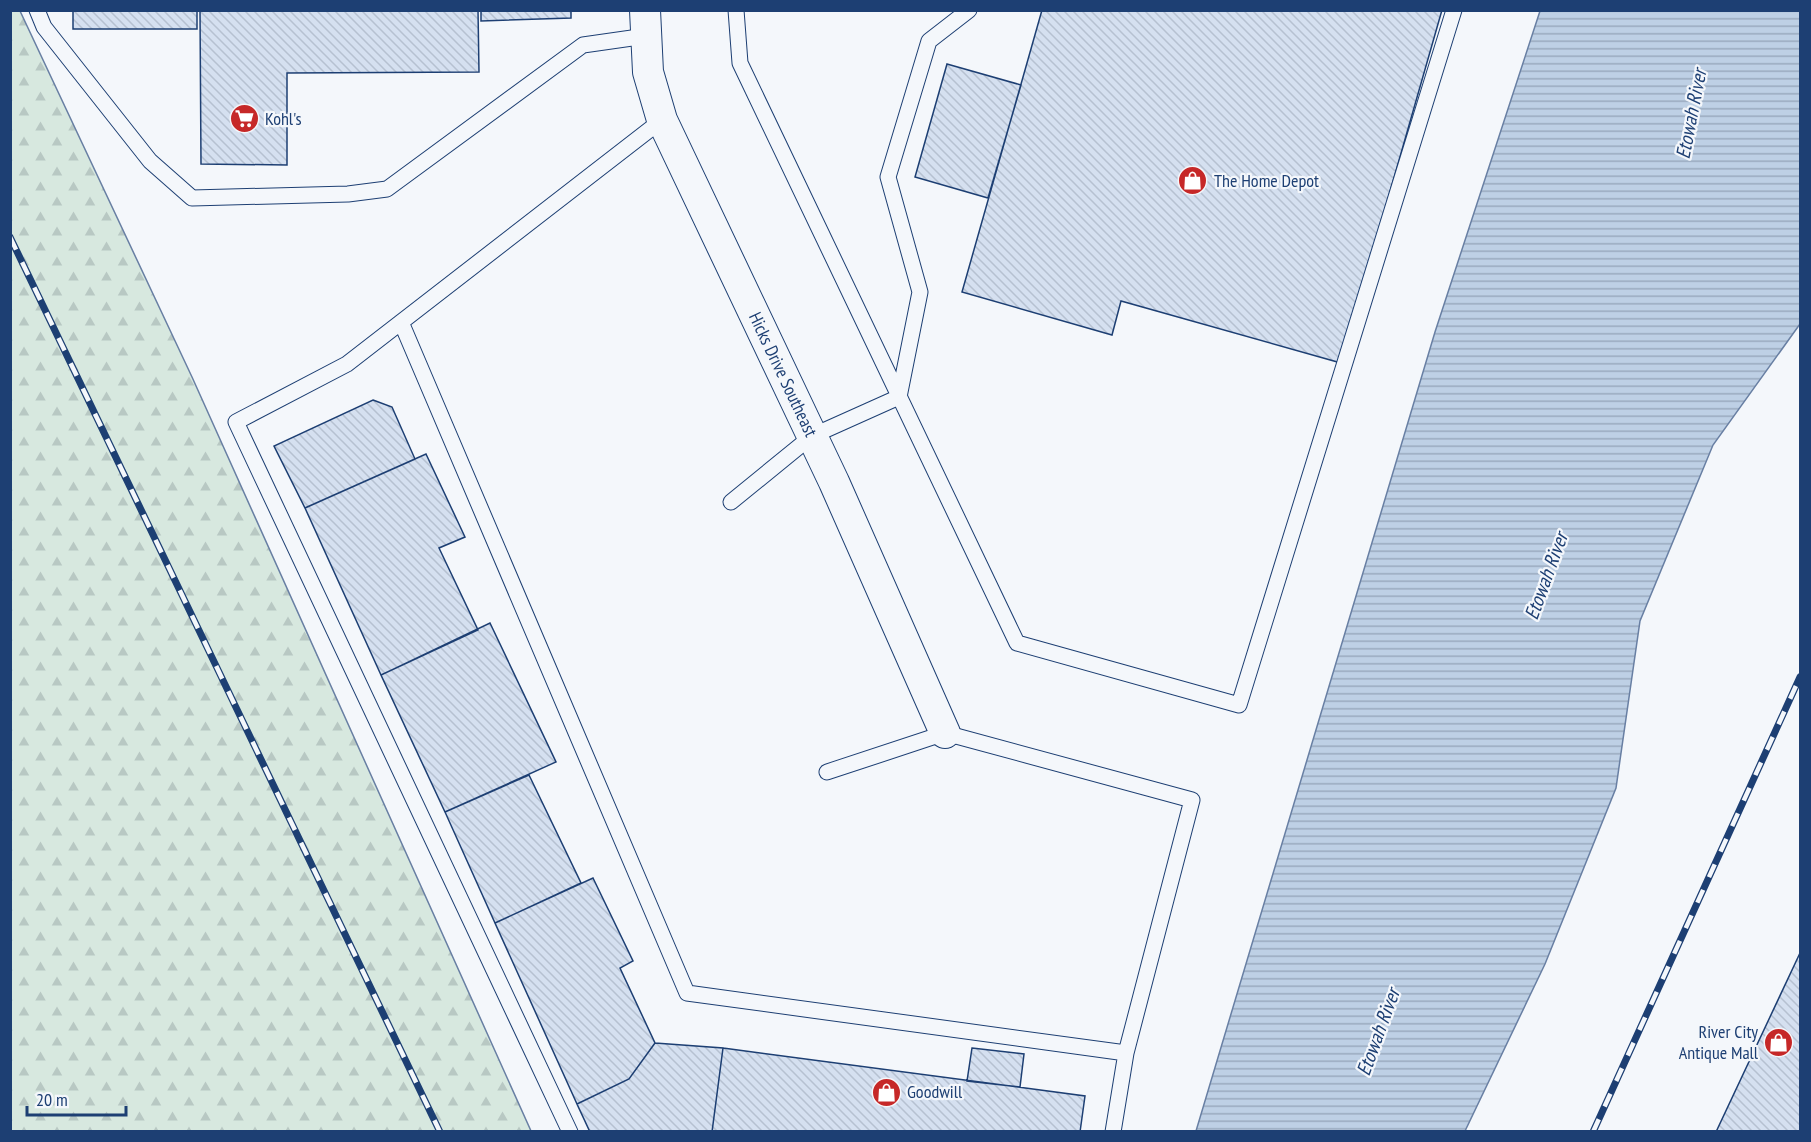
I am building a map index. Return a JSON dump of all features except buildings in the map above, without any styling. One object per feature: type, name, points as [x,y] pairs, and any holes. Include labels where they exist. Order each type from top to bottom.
[{"type":"street","name":"Hicks Drive Southeast","points":[[645,23],[648,72],[662,120],[812,436],[945,733]]},
{"type":"lane","points":[[37,10],[44,27],[150,161],[192,198],[348,194],[387,189],[583,45],[645,23]]},
{"type":"lane","points":[[736,10],[740,63],[1017,643],[1239,705],[1454,10]]},
{"type":"lane","points":[[898,397],[920,292],[888,177],[929,41],[969,10]]},
{"type":"lane","points":[[570,1131],[236,422],[347,364],[662,120]]},
{"type":"lane","points":[[401,322],[687,993],[1126,1053]]},
{"type":"lane","points":[[731,502],[812,436],[898,397]]},
{"type":"lane","points":[[827,772],[945,733],[1192,800],[1126,1053],[1113,1131]]},
{"type":"green space","points":[[10,11],[20,11],[192,377],[531,1131],[11,1131]]},
{"type":"water","name":"Etowah River","points":[[1540,11],[1800,11],[1800,324],[1713,445],[1640,621],[1616,788],[1545,964],[1465,1131],[1196,1131],[1435,332]]},
{"type":"railway","points":[[10,237],[440,1132]]},
{"type":"railway","points":[[1593,1132],[1800,677]]},
{"type":"place","name":"Kohl's","points":[[244,119]]},
{"type":"place","name":"The Home Depot","points":[[1193,181]]},
{"type":"place","name":"River City Antique Mall","points":[[1779,1042]]},
{"type":"place","name":"Goodwill","points":[[886,1092]]}]
